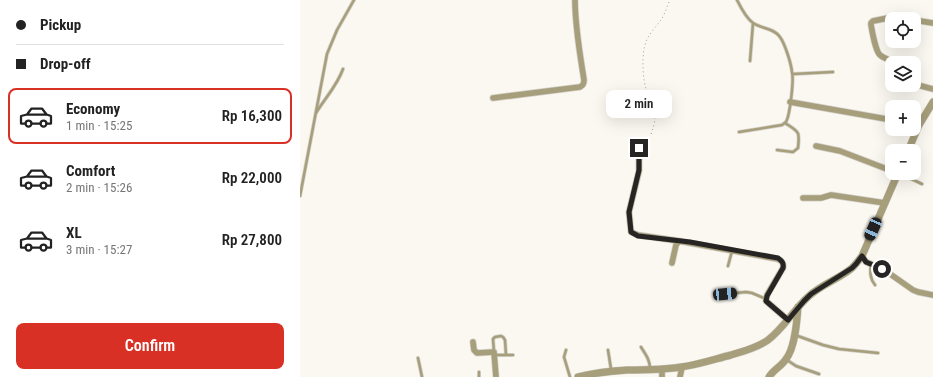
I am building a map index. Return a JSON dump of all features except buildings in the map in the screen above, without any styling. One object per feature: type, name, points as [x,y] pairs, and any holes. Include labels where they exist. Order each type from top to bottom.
[{"type":"street","points":[[493,98],[580,88],[584,84],[578,46],[575,0]]},
{"type":"street","points":[[885,19],[873,21],[871,25],[878,52],[885,58]]},
{"type":"street","points":[[921,21],[933,23]]},
{"type":"street","points":[[921,86],[933,89]]},
{"type":"street","points":[[790,102],[885,119]]},
{"type":"street","points":[[921,119],[933,102]]},
{"type":"street","points":[[816,146],[840,151],[885,168]]},
{"type":"street","points":[[639,148],[639,170],[629,212],[631,232],[638,236],[690,242],[778,258],[784,265],[766,299],[767,303],[788,320]]},
{"type":"street","points":[[578,377],[611,371],[682,367],[752,349],[760,345],[782,328],[798,307],[811,294],[856,264],[862,256],[895,180]]},
{"type":"street","points":[[803,198],[821,198],[832,195],[885,203]]},
{"type":"street","points":[[672,263],[676,245],[679,241]]},
{"type":"street","points":[[862,256],[864,261],[882,269],[913,290],[933,295]]},
{"type":"street","points":[[769,377],[775,369],[786,360],[790,351],[795,335],[798,307]]},
{"type":"street","points":[[782,328],[795,335]]},
{"type":"street","points":[[473,342],[474,350],[477,353],[495,354],[496,377]]},
{"type":"street","points":[[680,377],[682,367]]},
{"type":"street","points":[[662,369],[662,377]]},
{"type":"lane","points":[[300,196],[327,54],[337,30],[354,0]]},
{"type":"lane","points":[[737,0],[753,23],[772,30],[778,34],[781,38],[793,74],[788,115],[785,123],[782,125],[739,132]]},
{"type":"lane","points":[[750,61],[753,23]]},
{"type":"lane","points":[[314,117],[339,80],[343,70]]},
{"type":"lane","points":[[793,74],[833,72]]},
{"type":"lane","points":[[777,150],[793,152],[798,148],[798,132],[785,123]]},
{"type":"lane","points":[[913,180],[922,184]]},
{"type":"lane","points":[[728,266],[732,250]]},
{"type":"lane","points":[[871,265],[871,279],[874,286]]},
{"type":"lane","points":[[725,294],[746,292],[766,299]]},
{"type":"lane","points":[[795,335],[839,349],[878,353]]},
{"type":"lane","points":[[506,355],[505,340],[501,336],[495,337],[493,339],[495,354],[506,355],[513,355]]},
{"type":"lane","points":[[641,347],[650,362],[650,370]]},
{"type":"lane","points":[[566,350],[564,357],[570,377]]},
{"type":"lane","points":[[608,350],[611,371]]},
{"type":"lane","points":[[418,358],[422,377]]},
{"type":"lane","points":[[786,360],[796,366],[819,374]]},
{"type":"lane","points":[[479,372],[479,377]]},
{"type":"path","points":[[651,134],[654,127],[655,116],[644,77],[643,51],[647,38],[662,18],[670,0]]},
{"type":"route","points":[[639,148],[639,170],[629,212],[631,232],[638,236],[690,242],[778,258],[784,265],[767,296],[766,301],[788,320],[811,294],[852,268],[862,256],[864,261],[882,269]]}]
